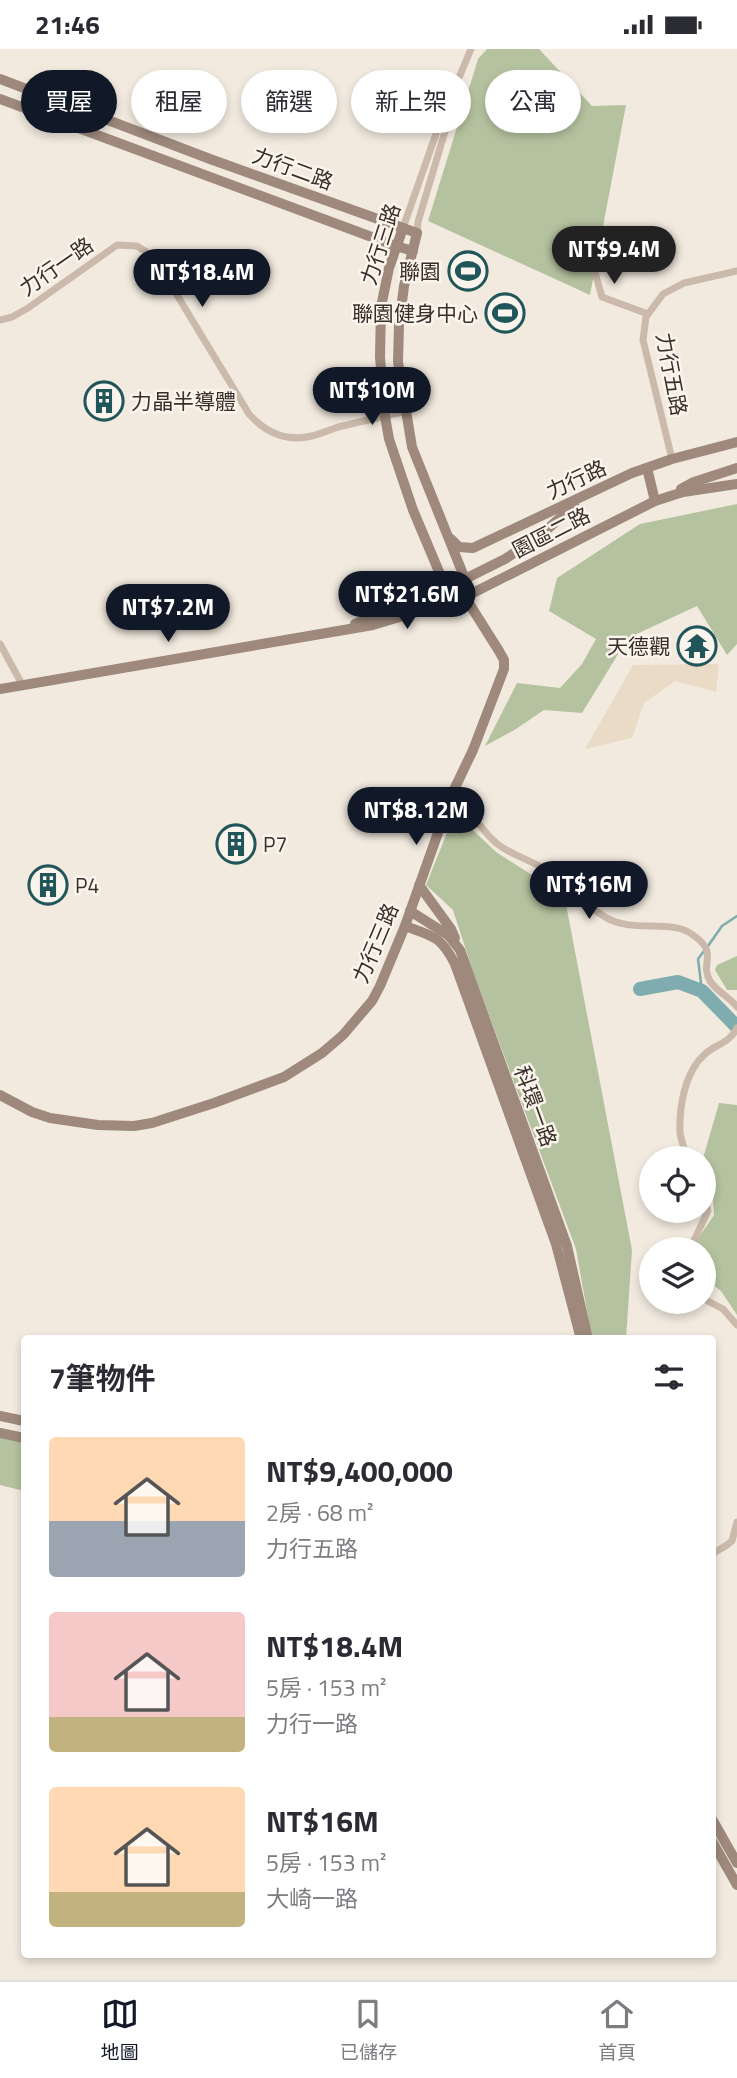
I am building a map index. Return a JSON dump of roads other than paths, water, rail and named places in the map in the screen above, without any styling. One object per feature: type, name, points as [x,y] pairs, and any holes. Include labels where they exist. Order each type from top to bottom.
[{"type":"street","name":"力行三路","points":[[463,70],[471,49]]},
{"type":"street","name":"力行二路","points":[[0,79],[210,159],[417,233]]},
{"type":"street","name":"力行二路","points":[[0,99],[413,251]]},
{"type":"street","name":"力行三路","points":[[0,1095],[50,1118],[98,1125],[134,1126],[152,1123],[284,1077],[322,1053],[343,1035],[372,1001],[405,926],[451,796],[473,750],[504,669],[504,660],[465,597],[446,586],[413,510],[389,439],[385,416],[380,357],[381,307],[389,268],[436,133]]},
{"type":"street","name":"力行三路","points":[[445,133],[418,222],[404,286],[398,362],[412,447],[465,579],[465,597]]},
{"type":"street","name":"力行一路","points":[[0,320],[12,317],[28,307],[117,245],[137,246],[154,257],[249,414],[259,426],[276,435],[295,438],[313,436],[330,429],[407,411]]},
{"type":"street","points":[[589,251],[602,296],[648,314]]},
{"type":"street","name":"力行五路","points":[[672,459],[643,340],[646,317],[663,294],[684,283],[737,271]]},
{"type":"street","name":"力行路","points":[[444,527],[453,543],[459,547],[473,548],[647,468],[737,442]]},
{"type":"street","points":[[647,468],[655,501],[694,482],[737,468]]},
{"type":"street","name":"園區二路","points":[[0,689],[373,625],[465,597],[655,501],[683,492],[737,484]]},
{"type":"street","name":"園區二路","points":[[342,629],[465,579],[505,559],[541,535],[582,497]]},
{"type":"street","points":[[0,644],[23,686]]},
{"type":"street","points":[[451,796],[460,801],[480,827],[499,845],[548,871],[604,916],[623,924],[671,927],[691,933],[709,953],[709,979],[737,1007]]},
{"type":"street","name":"科環一路","points":[[419,885],[451,929],[458,945],[567,1246],[587,1335]]},
{"type":"street","points":[[410,911],[436,926],[458,945]]},
{"type":"street","name":"科環一路","points":[[405,926],[440,940],[455,964],[556,1244],[580,1335]]},
{"type":"street","points":[[684,1146],[680,1133],[683,1099],[690,1077],[703,1055],[721,1045],[736,1030]]},
{"type":"street","points":[[716,1305],[737,1325]]},
{"type":"street","points":[[0,1416],[21,1420]]},
{"type":"street","points":[[0,1433],[21,1437]]},
{"type":"street","points":[[716,1551],[732,1541],[737,1522]]},
{"type":"street","points":[[724,1546],[737,1541]]},
{"type":"street","points":[[716,1826],[737,1863]]},
{"type":"street","points":[[716,1848],[737,1885]]},
{"type":"waterway","points":[[708,946],[722,926],[737,916]]},
{"type":"waterway","points":[[702,991],[698,959],[704,951]]},
{"type":"waterway","points":[[640,989],[678,982],[702,991],[737,1027]]},
{"type":"place","name":"聯園","points":[[468,271]]},
{"type":"place","name":"聯園健身中心","points":[[505,313]]},
{"type":"place","name":"力晶半導體","points":[[104,401]]},
{"type":"place","name":"天德觀","points":[[697,646]]},
{"type":"place","name":"P7","points":[[236,844]]},
{"type":"place","name":"P4","points":[[48,885]]}]
